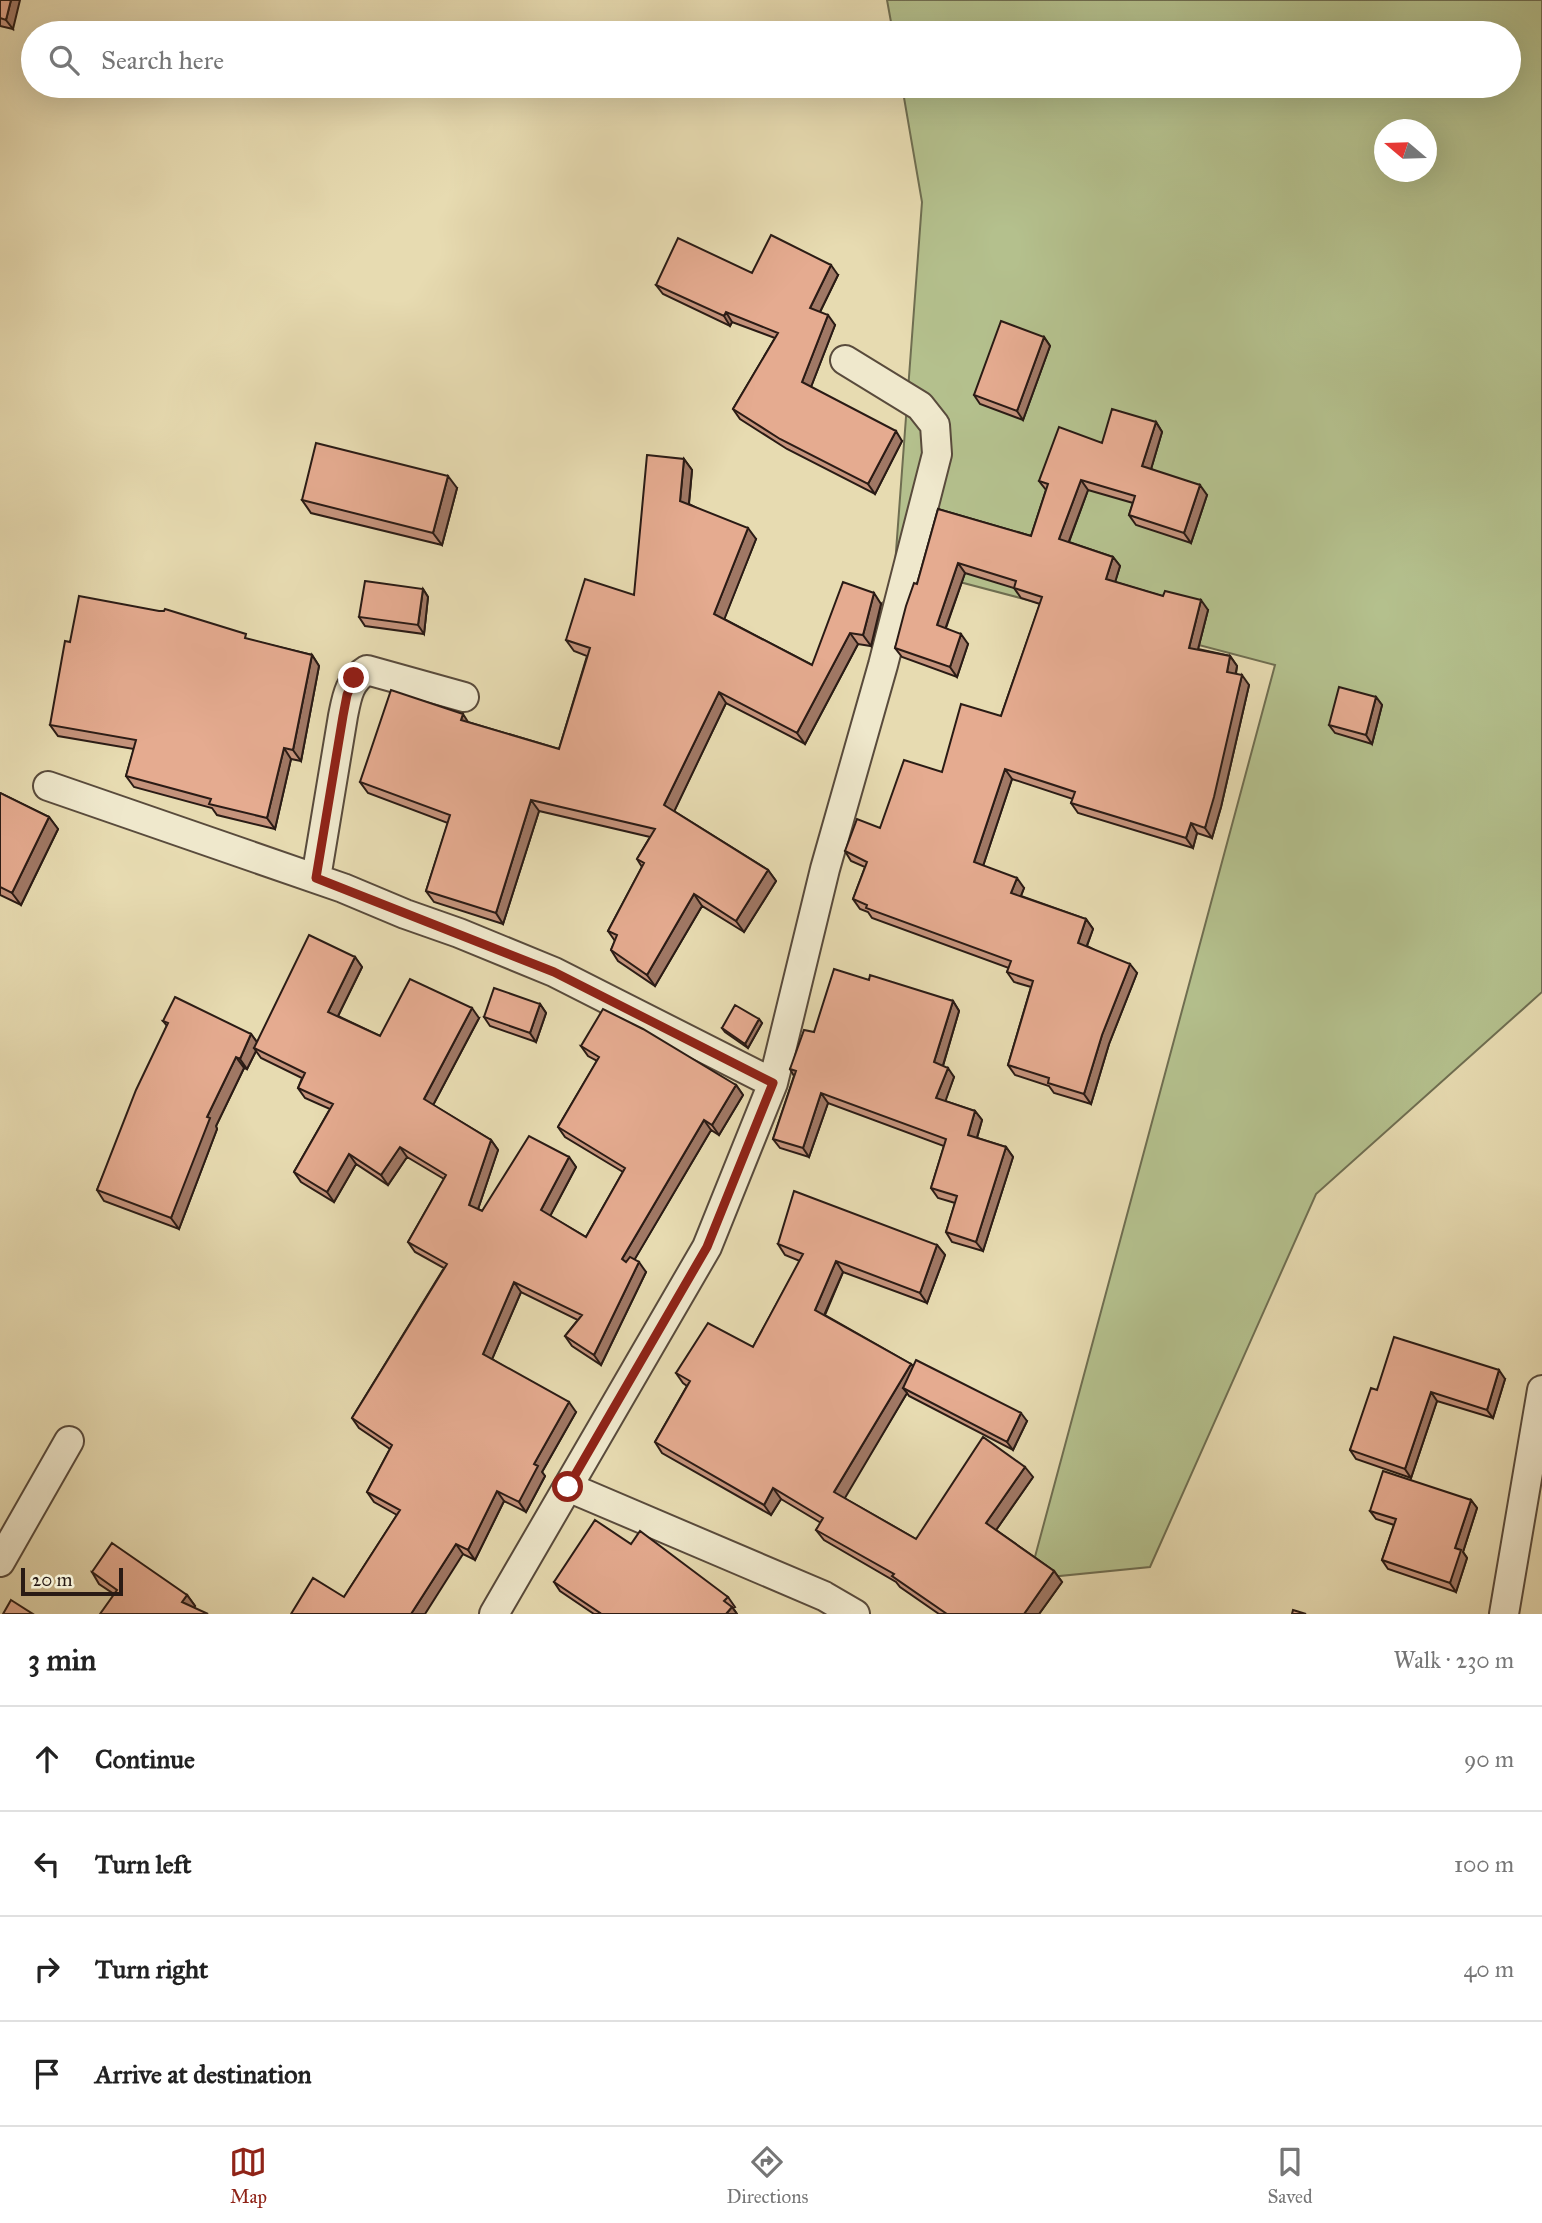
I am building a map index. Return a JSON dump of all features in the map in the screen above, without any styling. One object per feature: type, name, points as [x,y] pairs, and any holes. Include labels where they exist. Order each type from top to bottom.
[{"type":"street","points":[[494,1614],[707,1247],[773,1083],[825,869],[883,665],[937,454],[935,425],[920,406],[845,360]]},
{"type":"street","points":[[316,878],[343,716],[354,678],[367,670],[464,697]]},
{"type":"street","points":[[48,786],[316,878],[554,972],[773,1083]]},
{"type":"street","points":[[1504,1614],[1542,1390]]},
{"type":"street","points":[[0,1562],[69,1441]]},
{"type":"street","points":[[568,1487],[824,1596],[855,1614]]},
{"type":"green space","points":[[887,0],[1542,0],[1542,992],[1316,1194],[1150,1567],[1029,1579],[1275,665],[895,565],[922,202],[904,98],[1521,98],[1521,21],[891,21]]},
{"type":"building","points":[[0,0],[11,0],[6,20],[0,18]]},
{"type":"building","points":[[771,235],[831,265],[810,308],[828,315],[802,382],[896,431],[868,484],[780,439],[733,409],[778,333],[726,312],[724,316],[656,285],[678,238],[752,273]]},
{"type":"building","points":[[1001,321],[1044,337],[1017,411],[974,395]]},
{"type":"building","points":[[1112,409],[1156,422],[1142,466],[1200,485],[1184,533],[1129,515],[1135,496],[1081,480],[1059,539],[1113,557],[1106,579],[1163,596],[1165,591],[1201,600],[1189,648],[1230,656],[1227,672],[1242,675],[1205,828],[1191,823],[1186,838],[1071,803],[1075,792],[1005,769],[974,862],[1017,878],[1011,893],[1086,919],[1078,943],[1130,964],[1102,1035],[1084,1094],[1048,1083],[1049,1078],[1008,1065],[1033,981],[1007,972],[1011,961],[866,908],[867,905],[853,899],[867,862],[845,851],[857,819],[880,828],[904,760],[942,772],[961,704],[1001,716],[1042,597],[1014,588],[1016,581],[958,563],[937,625],[961,634],[950,667],[895,648],[906,606],[914,583],[917,584],[938,509],[1031,536],[1048,484],[1039,481],[1059,427],[1102,443]]},
{"type":"building","points":[[316,443],[448,476],[433,533],[302,500]]},
{"type":"building","points":[[647,455],[684,459],[680,501],[748,528],[714,614],[812,665],[843,582],[874,593],[863,635],[850,633],[797,733],[719,692],[664,805],[768,870],[736,921],[694,894],[647,975],[611,950],[617,935],[608,931],[644,863],[637,859],[655,829],[531,800],[496,913],[426,891],[450,815],[360,782],[391,690],[463,714],[461,720],[559,749],[590,648],[566,640],[585,579],[634,595]]},
{"type":"building","points":[[365,581],[423,589],[418,625],[359,617]]},
{"type":"building","points":[[79,596],[159,611],[165,609],[246,634],[245,638],[312,655],[293,750],[284,748],[267,818],[209,804],[211,799],[126,776],[136,740],[50,725],[65,641],[70,642]]},
{"type":"building","points":[[1339,687],[1376,697],[1366,735],[1329,725]]},
{"type":"building","points":[[0,793],[49,817],[12,893],[0,887]]},
{"type":"building","points":[[309,935],[355,957],[328,1012],[380,1036],[410,979],[472,1008],[424,1099],[491,1140],[469,1205],[482,1211],[529,1136],[569,1157],[541,1210],[586,1237],[625,1168],[558,1127],[599,1057],[581,1046],[603,1009],[643,1029],[736,1085],[712,1125],[704,1120],[622,1259],[626,1262],[630,1257],[639,1262],[594,1355],[565,1336],[582,1315],[514,1282],[483,1354],[569,1402],[534,1464],[538,1466],[519,1502],[497,1491],[468,1550],[456,1544],[411,1614],[291,1614],[313,1578],[344,1597],[400,1510],[367,1492],[392,1445],[352,1418],[447,1264],[408,1242],[446,1175],[400,1147],[381,1175],[349,1154],[327,1192],[294,1172],[333,1104],[298,1088],[305,1073],[254,1048]]},
{"type":"building","points":[[834,969],[869,980],[870,975],[953,1001],[934,1062],[948,1068],[936,1098],[975,1111],[968,1135],[1006,1147],[976,1242],[946,1232],[957,1196],[931,1188],[946,1139],[821,1093],[803,1148],[773,1139],[796,1071],[790,1069],[804,1030],[814,1032]]},
{"type":"building","points":[[494,988],[540,1004],[530,1033],[484,1017]]},
{"type":"building","points":[[175,997],[251,1034],[240,1059],[236,1057],[207,1117],[210,1118],[171,1218],[97,1190],[136,1090],[168,1023],[163,1021]]},
{"type":"building","points":[[735,1005],[759,1019],[745,1044],[722,1028]]},
{"type":"building","points":[[794,1191],[937,1245],[920,1293],[836,1261],[815,1310],[911,1364],[834,1492],[916,1539],[983,1437],[1025,1467],[986,1523],[1054,1571],[1024,1614],[947,1614],[892,1576],[894,1574],[816,1530],[823,1518],[773,1488],[764,1505],[655,1442],[690,1381],[676,1373],[708,1323],[753,1347],[803,1254],[778,1244]]},
{"type":"building","points":[[1394,1337],[1499,1370],[1487,1410],[1431,1392],[1405,1469],[1350,1450],[1371,1388],[1377,1390]]},
{"type":"building","points":[[916,1360],[1021,1413],[1007,1442],[903,1388]]},
{"type":"building","points":[[1383,1471],[1471,1500],[1455,1548],[1461,1550],[1450,1583],[1382,1560],[1396,1519],[1370,1511]]},
{"type":"building","points":[[595,1520],[631,1544],[640,1531],[728,1597],[724,1601],[732,1607],[726,1614],[599,1614],[554,1582]]},
{"type":"building","points":[[112,1543],[187,1595],[182,1602],[208,1614],[100,1614],[117,1590],[92,1572]]},
{"type":"building","points":[[11,1600],[33,1614],[3,1614]]},
{"type":"route","points":[[354,678],[343,716],[316,878],[554,972],[773,1083],[707,1247],[568,1487]]}]
